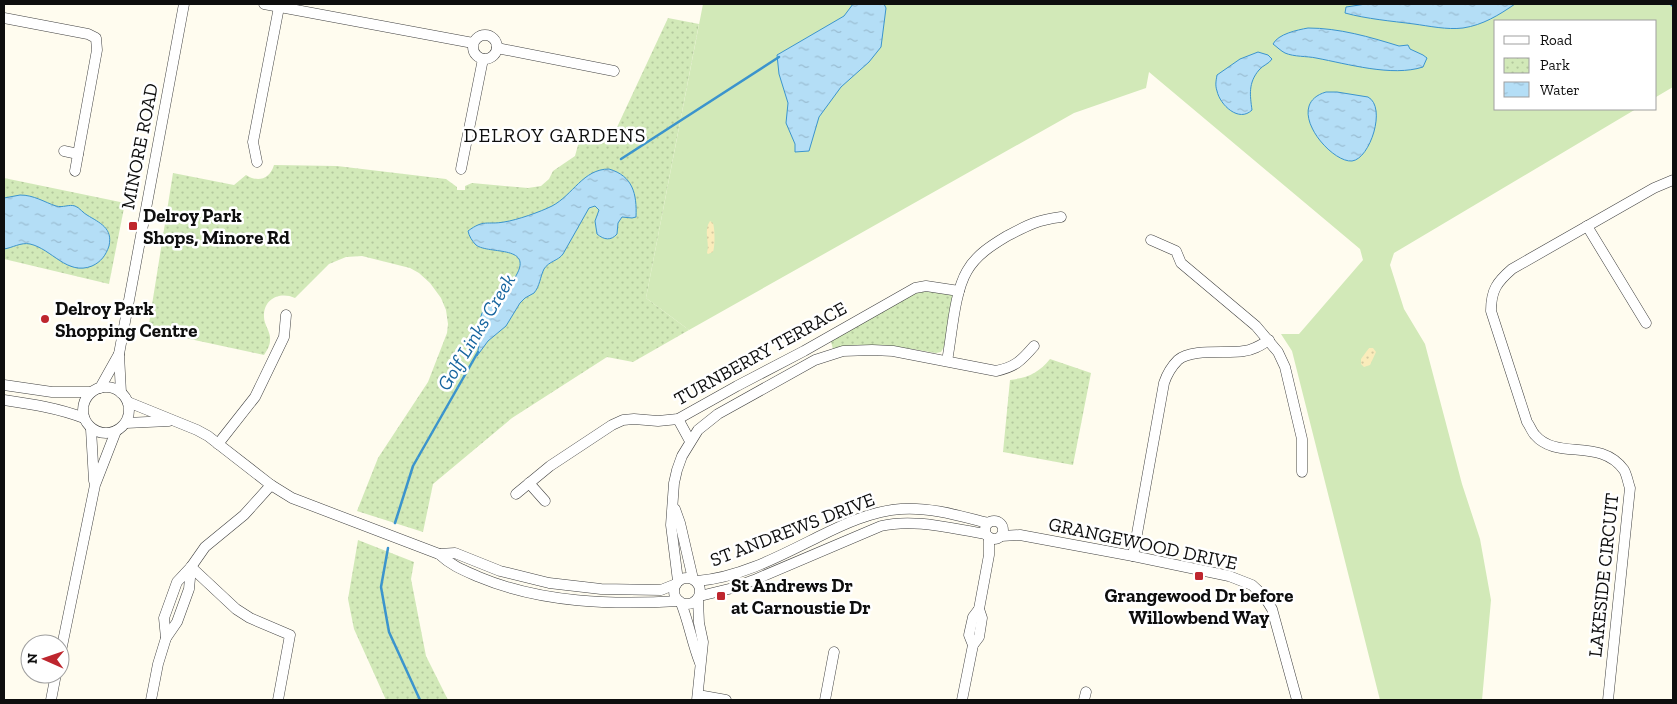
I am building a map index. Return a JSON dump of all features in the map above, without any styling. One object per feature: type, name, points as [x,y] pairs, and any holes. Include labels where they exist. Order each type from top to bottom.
[{"type":"street","name":"MINORE ROAD","points":[[122,393],[119,354],[184,4]]},
{"type":"street","points":[[264,4],[473,44]]},
{"type":"street","points":[[257,162],[253,142],[278,7]]},
{"type":"street","points":[[4,18],[88,34],[96,38],[97,50],[75,171]]},
{"type":"street","points":[[487,35],[494,38],[497,48],[493,56],[483,59],[479,58],[474,52],[473,44],[479,36],[487,35]]},
{"type":"street","points":[[497,48],[614,71]]},
{"type":"street","points":[[461,169],[483,59]]},
{"type":"street","points":[[64,151],[78,154]]},
{"type":"street","name":"LAKESIDE CIRCUIT","points":[[1608,700],[1630,488],[1625,471],[1611,457],[1596,451],[1550,445],[1536,436],[1527,422],[1491,311],[1491,299],[1498,281],[1512,269],[1654,188],[1673,180]]},
{"type":"street","points":[[947,361],[959,291],[967,271],[981,254],[995,243],[1032,222],[1061,216]]},
{"type":"street","points":[[1587,226],[1646,323]]},
{"type":"street","points":[[1152,240],[1176,251],[1182,263],[1256,326],[1278,352],[1285,367],[1302,440],[1302,472]]},
{"type":"street","name":"TURNBERRY TERRACE","points":[[516,494],[550,466],[612,425],[623,420],[634,419],[666,421],[678,419],[916,288],[926,286],[959,291]]},
{"type":"street","points":[[218,444],[255,396],[284,337],[286,314]]},
{"type":"street","points":[[1133,556],[1164,383],[1170,370],[1180,358],[1193,354],[1244,351],[1257,348],[1269,340]]},
{"type":"street","points":[[701,666],[692,644],[686,617],[674,593],[677,583],[671,525],[674,483],[677,470],[682,456],[698,430],[718,414],[815,360],[830,355],[855,350],[894,351],[996,371],[1011,368],[1034,346]]},
{"type":"street","name":"MINORE ROAD","points":[[95,390],[119,354]]},
{"type":"street","points":[[4,385],[52,392],[95,390],[107,387],[115,389],[122,393],[128,402],[129,409],[126,423]]},
{"type":"street","points":[[95,390],[86,398],[84,404],[84,418],[91,429],[95,485]]},
{"type":"street","points":[[4,400],[48,407],[84,418]]},
{"type":"street","points":[[128,402],[197,430],[271,485],[292,498],[439,554],[451,565],[496,584],[546,596],[600,603],[680,602],[690,604],[699,598]]},
{"type":"street","points":[[678,419],[690,441]]},
{"type":"street","points":[[91,429],[104,434],[116,431],[126,423],[172,421]]},
{"type":"street","points":[[65,634],[95,485],[116,431]]},
{"type":"street","points":[[529,483],[545,501]]},
{"type":"street","points":[[151,700],[158,664],[166,638],[177,622],[189,588],[191,567],[205,547],[244,515],[271,485]]},
{"type":"street","points":[[673,505],[695,580],[700,588],[699,623],[703,642],[698,698],[726,700]]},
{"type":"street","name":"ST ANDREWS DRIVE","points":[[695,580],[715,580],[749,568],[860,518],[890,510],[903,508],[930,510],[988,523],[996,521],[995,535],[916,523],[892,523],[754,580],[699,598]]},
{"type":"street","points":[[962,700],[973,645],[970,635],[973,617],[979,609],[989,555],[995,535],[985,528],[988,523]]},
{"type":"street","name":"GRANGEWOOD DRIVE","points":[[995,535],[1020,535],[1133,556],[1228,576],[1252,586],[1264,596],[1272,608],[1297,700]]},
{"type":"street","points":[[439,554],[454,553],[500,570],[549,583],[601,589],[660,590],[685,578],[695,580]]},
{"type":"street","points":[[191,567],[236,609],[250,618],[290,635],[278,700]]},
{"type":"street","points":[[825,700],[834,652]]},
{"type":"street","points":[[52,700],[54,684]]},
{"type":"green space","points":[[703,4],[1673,4],[1673,87],[1657,96],[1657,20],[1494,20],[1494,110],[1634,110],[1394,253],[1390,265],[1404,309],[1425,344],[1462,484],[1480,539],[1491,600],[1482,700],[1380,700],[1292,351],[1281,334],[1299,334],[1363,260],[1360,249],[1149,72],[1146,88],[1074,113],[689,330],[646,298]]},
{"type":"green space","points":[[668,18],[699,24],[646,298],[689,330],[633,362],[607,357],[512,418],[433,484],[423,532],[357,511],[378,458],[428,382],[447,333],[446,310],[441,298],[430,283],[419,273],[410,268],[362,256],[346,257],[329,264],[295,298],[284,295],[278,296],[266,305],[264,320],[270,340],[264,355],[148,330],[173,173],[234,185],[246,175],[255,179],[267,176],[274,165],[337,166],[446,179],[457,187],[457,190],[465,190],[465,186],[472,183],[528,188],[541,186],[549,179],[553,171],[575,156],[580,138],[612,138]]},
{"type":"green space","points":[[4,178],[125,203],[109,284],[4,259]]},
{"type":"green space","points":[[916,290],[952,292],[954,298],[944,347],[941,352],[872,346],[833,349],[830,338]]},
{"type":"green space","points":[[1050,359],[1091,373],[1073,465],[1003,452],[1010,380],[1032,374],[1042,368]]},
{"type":"green space","points":[[358,540],[414,562],[411,579],[426,656],[448,700],[386,700],[354,629],[348,599]]},
{"type":"sand","points":[[710,221],[714,226],[714,242],[713,252],[708,254],[707,229]]},
{"type":"sand","points":[[1369,348],[1373,348],[1376,352],[1370,365],[1364,367],[1361,364],[1361,359]]},
{"type":"water","points":[[853,4],[884,4],[886,8],[881,47],[869,62],[841,87],[819,117],[809,151],[795,152],[795,144],[786,123],[788,103],[779,74],[777,55],[844,16]]},
{"type":"water","points":[[1366,4],[1515,4],[1497,16],[1470,27],[1438,28],[1345,13],[1346,7]]},
{"type":"water","points":[[1308,28],[1343,31],[1399,46],[1408,45],[1410,49],[1427,58],[1423,67],[1398,71],[1384,70],[1292,55],[1273,44],[1283,35]]},
{"type":"water","points":[[1258,52],[1268,55],[1272,59],[1259,70],[1251,84],[1252,110],[1241,114],[1231,111],[1219,96],[1216,87],[1217,75],[1240,59]]},
{"type":"water","points":[[1326,92],[1368,97],[1374,103],[1376,121],[1374,132],[1365,152],[1359,158],[1352,161],[1332,153],[1314,132],[1309,120],[1308,109],[1314,99]]},
{"type":"water","points":[[609,169],[623,176],[632,187],[636,201],[636,217],[622,217],[618,223],[617,234],[610,239],[602,238],[597,234],[595,221],[599,210],[595,206],[589,208],[563,254],[544,269],[534,293],[520,303],[506,326],[488,341],[477,356],[480,339],[479,323],[482,313],[514,279],[520,268],[520,260],[516,255],[476,245],[468,231],[482,224],[498,223],[528,216],[552,206],[592,173]]},
{"type":"water","points":[[20,195],[34,197],[61,207],[75,206],[101,224],[107,230],[110,240],[103,258],[92,266],[83,268],[67,265],[30,244],[4,249],[4,198]]},
{"type":"waterway","name":"Golf Links Creek","points":[[621,159],[779,57]]},
{"type":"waterway","name":"Golf Links Creek","points":[[395,523],[413,466],[478,352]]},
{"type":"waterway","points":[[388,548],[381,587],[389,632],[420,700]]},
{"type":"place","name":"Delroy Park Shops, Minore Rd","points":[[133,226]]},
{"type":"place","name":"Delroy Park Shopping Centre","points":[[45,319]]},
{"type":"place","name":"Grangewood Dr before Willowbend Way","points":[[1199,576]]},
{"type":"place","name":"St Andrews Dr at Carnoustie Dr","points":[[721,596]]},
{"type":"district","name":"DELROY GARDENS","points":[[555,135]]}]
